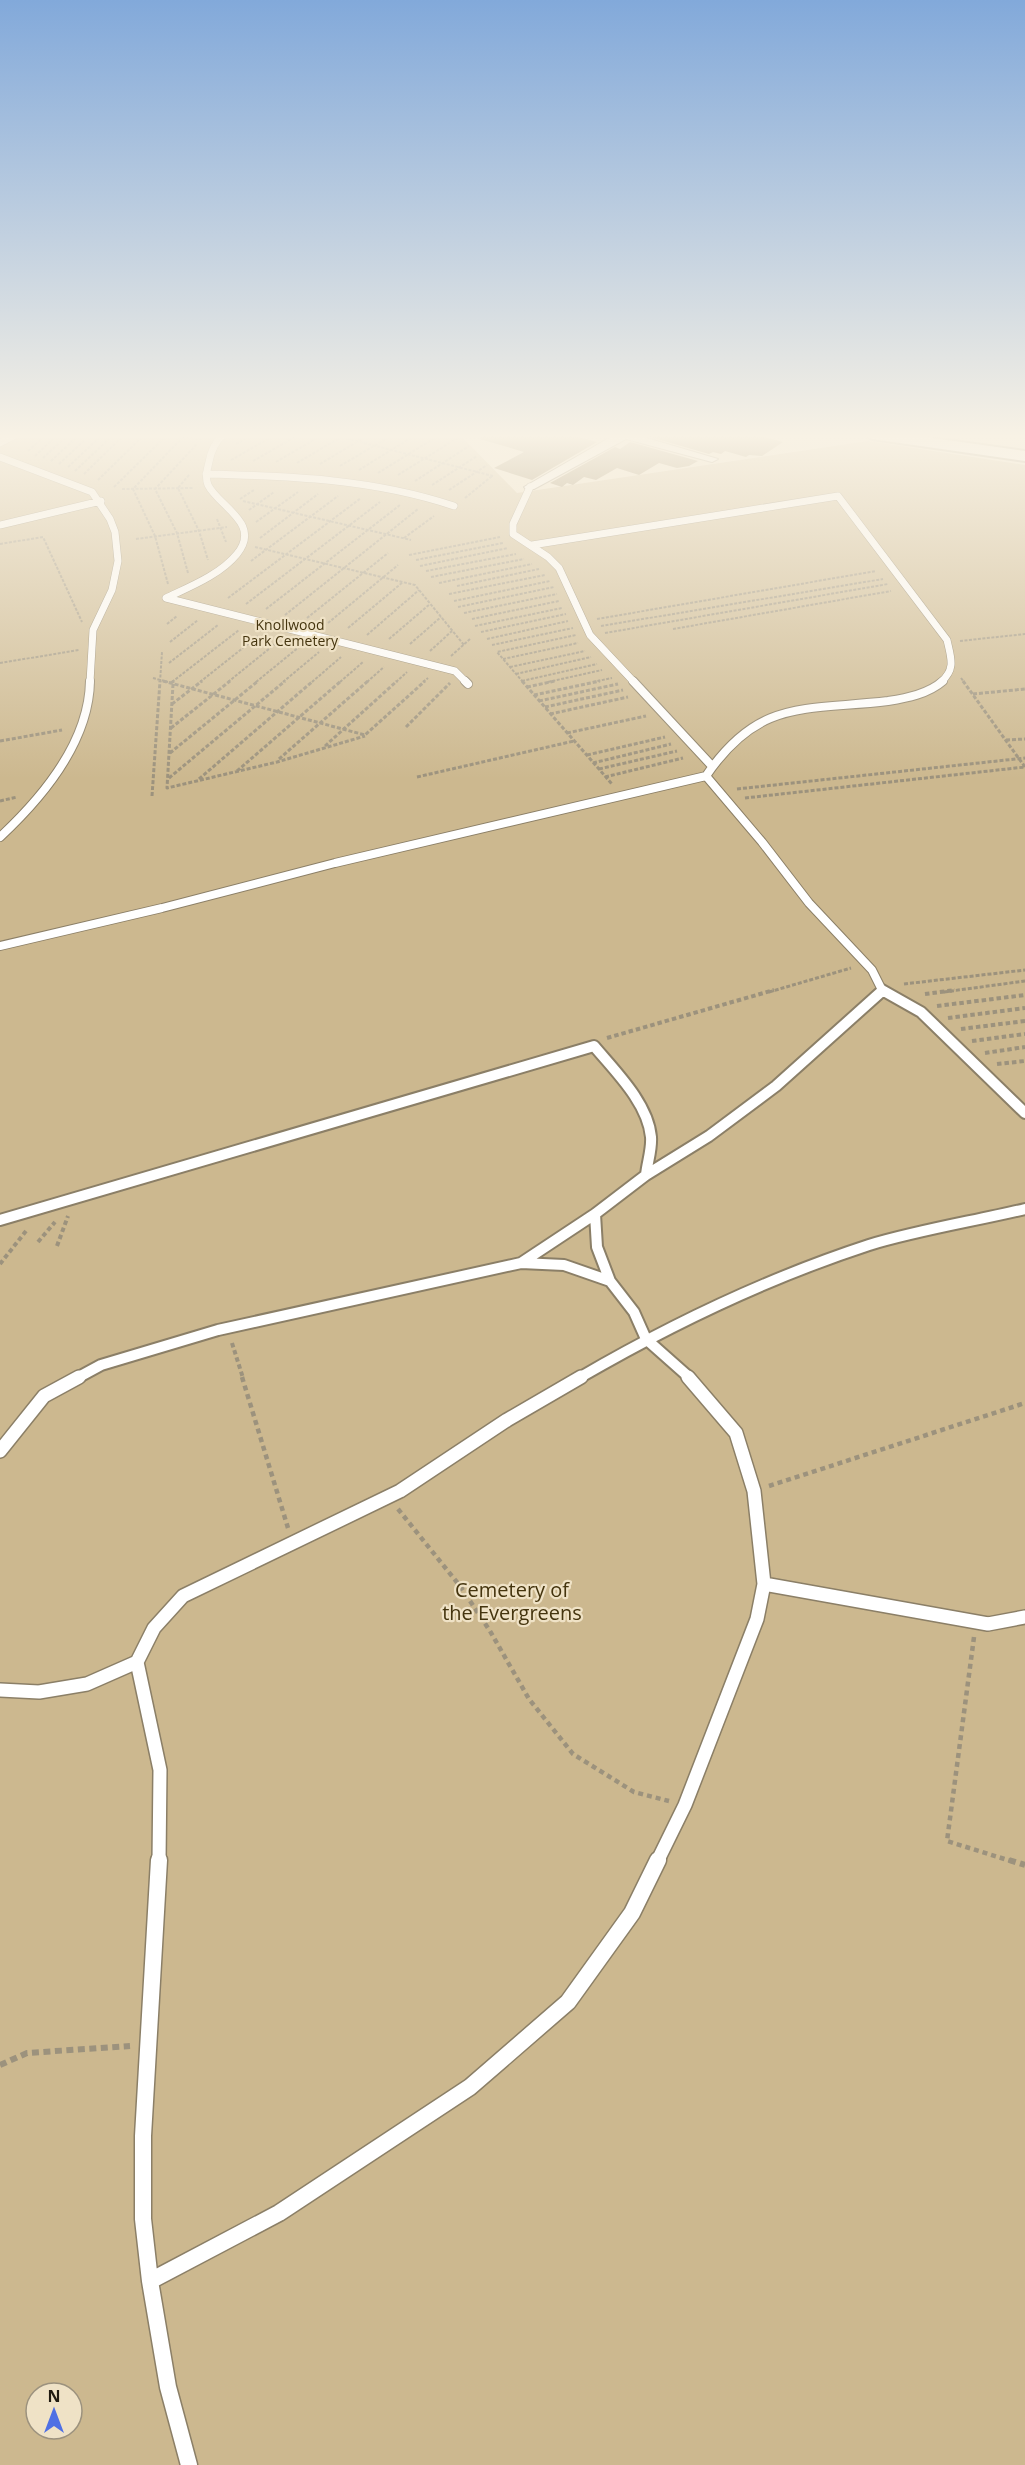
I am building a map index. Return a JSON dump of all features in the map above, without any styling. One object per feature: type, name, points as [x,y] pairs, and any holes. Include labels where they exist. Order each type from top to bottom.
[{"type":"lane","points":[[0,837],[45,792],[68,754],[87,711],[91,683],[93,631],[113,587],[119,565],[118,549]]},
{"type":"lane","points":[[240,549],[231,560],[191,586],[166,597],[455,671],[468,684]]},
{"type":"lane","points":[[536,549],[564,576],[584,631],[602,647],[630,681],[712,766]]},
{"type":"lane","points":[[0,946],[162,908],[334,863],[705,776],[737,738],[752,726],[778,714],[813,706],[864,703],[908,697],[935,688],[950,675],[952,665],[948,642],[880,549]]},
{"type":"lane","points":[[705,776],[762,842],[809,903],[872,970],[881,989],[916,1009],[930,1020],[1025,1113]]},
{"type":"lane","points":[[520,1263],[595,1214],[646,1175],[708,1136],[776,1086],[881,989]]},
{"type":"lane","points":[[0,1220],[594,1046],[619,1074],[639,1105],[651,1136],[646,1175]]},
{"type":"lane","points":[[189,2465],[168,2387],[150,2282],[143,2219],[143,2136],[161,1823],[160,1770],[137,1662],[154,1628],[183,1596],[388,1497],[507,1420],[646,1340],[749,1291],[870,1245],[1025,1209]]},
{"type":"lane","points":[[150,2282],[279,2213],[470,2087],[568,2002],[632,1913],[685,1805],[758,1619],[764,1584],[754,1491],[736,1433],[695,1383],[646,1340],[634,1312],[610,1281],[597,1247],[595,1214]]},
{"type":"lane","points":[[0,1451],[44,1396],[102,1365],[227,1328],[520,1263],[564,1266],[610,1281]]},
{"type":"lane","points":[[764,1584],[988,1624],[1025,1617]]},
{"type":"lane","points":[[0,1690],[39,1692],[87,1684],[137,1662]]},
{"type":"path","points":[[49,549],[85,628]]},
{"type":"path","points":[[159,549],[171,595]]},
{"type":"path","points":[[181,549],[191,586]]},
{"type":"path","points":[[204,549],[211,573]]},
{"type":"path","points":[[262,549],[415,585],[464,645]]},
{"type":"path","points":[[170,642],[293,549]]},
{"type":"path","points":[[169,663],[318,549]]},
{"type":"path","points":[[172,684],[344,549]]},
{"type":"path","points":[[172,704],[368,549]]},
{"type":"path","points":[[410,555],[445,549]]},
{"type":"path","points":[[416,560],[464,549]]},
{"type":"path","points":[[420,566],[510,549]]},
{"type":"path","points":[[248,563],[266,550]]},
{"type":"path","points":[[426,571],[518,553]]},
{"type":"path","points":[[431,577],[525,559]]},
{"type":"path","points":[[439,583],[532,564]]},
{"type":"path","points":[[169,753],[398,565]]},
{"type":"path","points":[[457,586],[550,567]]},
{"type":"path","points":[[622,796],[497,652],[584,631],[895,568]]},
{"type":"path","points":[[449,594],[555,573]]},
{"type":"path","points":[[454,601],[559,579]]},
{"type":"path","points":[[492,645],[905,581]]},
{"type":"path","points":[[502,659],[584,631],[905,581]]},
{"type":"path","points":[[673,629],[905,581]]},
{"type":"path","points":[[168,779],[403,582]]},
{"type":"path","points":[[458,607],[561,586]]},
{"type":"path","points":[[196,781],[419,590]]},
{"type":"path","points":[[464,613],[563,592]]},
{"type":"path","points":[[472,619],[566,599]]},
{"type":"path","points":[[236,771],[430,604]]},
{"type":"path","points":[[475,626],[568,607]]},
{"type":"path","points":[[481,632],[570,614]]},
{"type":"path","points":[[277,762],[441,617]]},
{"type":"path","points":[[487,639],[573,620]]},
{"type":"path","points":[[325,746],[452,631]]},
{"type":"path","points":[[948,642],[1025,634]]},
{"type":"path","points":[[172,684],[167,788],[277,762],[365,735],[470,639]]},
{"type":"path","points":[[509,667],[602,647]]},
{"type":"path","points":[[0,663],[82,649],[82,658]]},
{"type":"path","points":[[152,796],[162,652]]},
{"type":"path","points":[[516,674],[613,660]]},
{"type":"path","points":[[522,681],[613,660]]},
{"type":"path","points":[[527,687],[613,660]]},
{"type":"path","points":[[952,665],[1025,767]]},
{"type":"path","points":[[406,727],[458,674]]},
{"type":"path","points":[[153,678],[365,735]]},
{"type":"path","points":[[534,695],[630,681]]},
{"type":"path","points":[[539,701],[630,681]]},
{"type":"path","points":[[544,707],[630,681]]},
{"type":"path","points":[[973,694],[1025,689]]},
{"type":"path","points":[[550,714],[637,694]]},
{"type":"path","points":[[567,733],[655,714]]},
{"type":"path","points":[[0,741],[72,729]]},
{"type":"path","points":[[587,755],[674,735]]},
{"type":"path","points":[[1006,740],[1025,739]]},
{"type":"path","points":[[417,777],[574,741]]},
{"type":"path","points":[[593,763],[681,742]]},
{"type":"path","points":[[599,769],[687,748]]},
{"type":"path","points":[[605,777],[693,755]]},
{"type":"path","points":[[719,791],[1025,758]]},
{"type":"path","points":[[726,800],[1025,767]]},
{"type":"path","points":[[594,1046],[608,1038],[865,963]]},
{"type":"path","points":[[881,989],[1025,970]]},
{"type":"path","points":[[894,998],[1025,981]]},
{"type":"path","points":[[916,1009],[1025,995]]},
{"type":"path","points":[[930,1020],[1025,1008]]},
{"type":"path","points":[[942,1032],[1025,1021]]},
{"type":"path","points":[[954,1043],[1025,1034]]},
{"type":"path","points":[[966,1055],[1025,1047]]},
{"type":"path","points":[[979,1067],[1025,1061]]},
{"type":"path","points":[[0,1264],[45,1207]]},
{"type":"path","points":[[57,1246],[68,1215]]},
{"type":"path","points":[[39,1242],[60,1217]]},
{"type":"path","points":[[227,1328],[292,1543]]},
{"type":"path","points":[[754,1491],[1025,1402]]},
{"type":"path","points":[[388,1497],[460,1586],[490,1631],[529,1699],[573,1754],[634,1792],[685,1805]]},
{"type":"path","points":[[976,1622],[947,1841],[1025,1865]]},
{"type":"path","points":[[0,2065],[27,2053],[148,2044]]},
{"type":"green space","name":"Cemetery of the Evergreens","points":[[0,549],[1025,549],[1025,2465],[0,2465]]},
{"type":"park label","name":"Knollwood Park Cemetery","points":[[290,632]]}]
